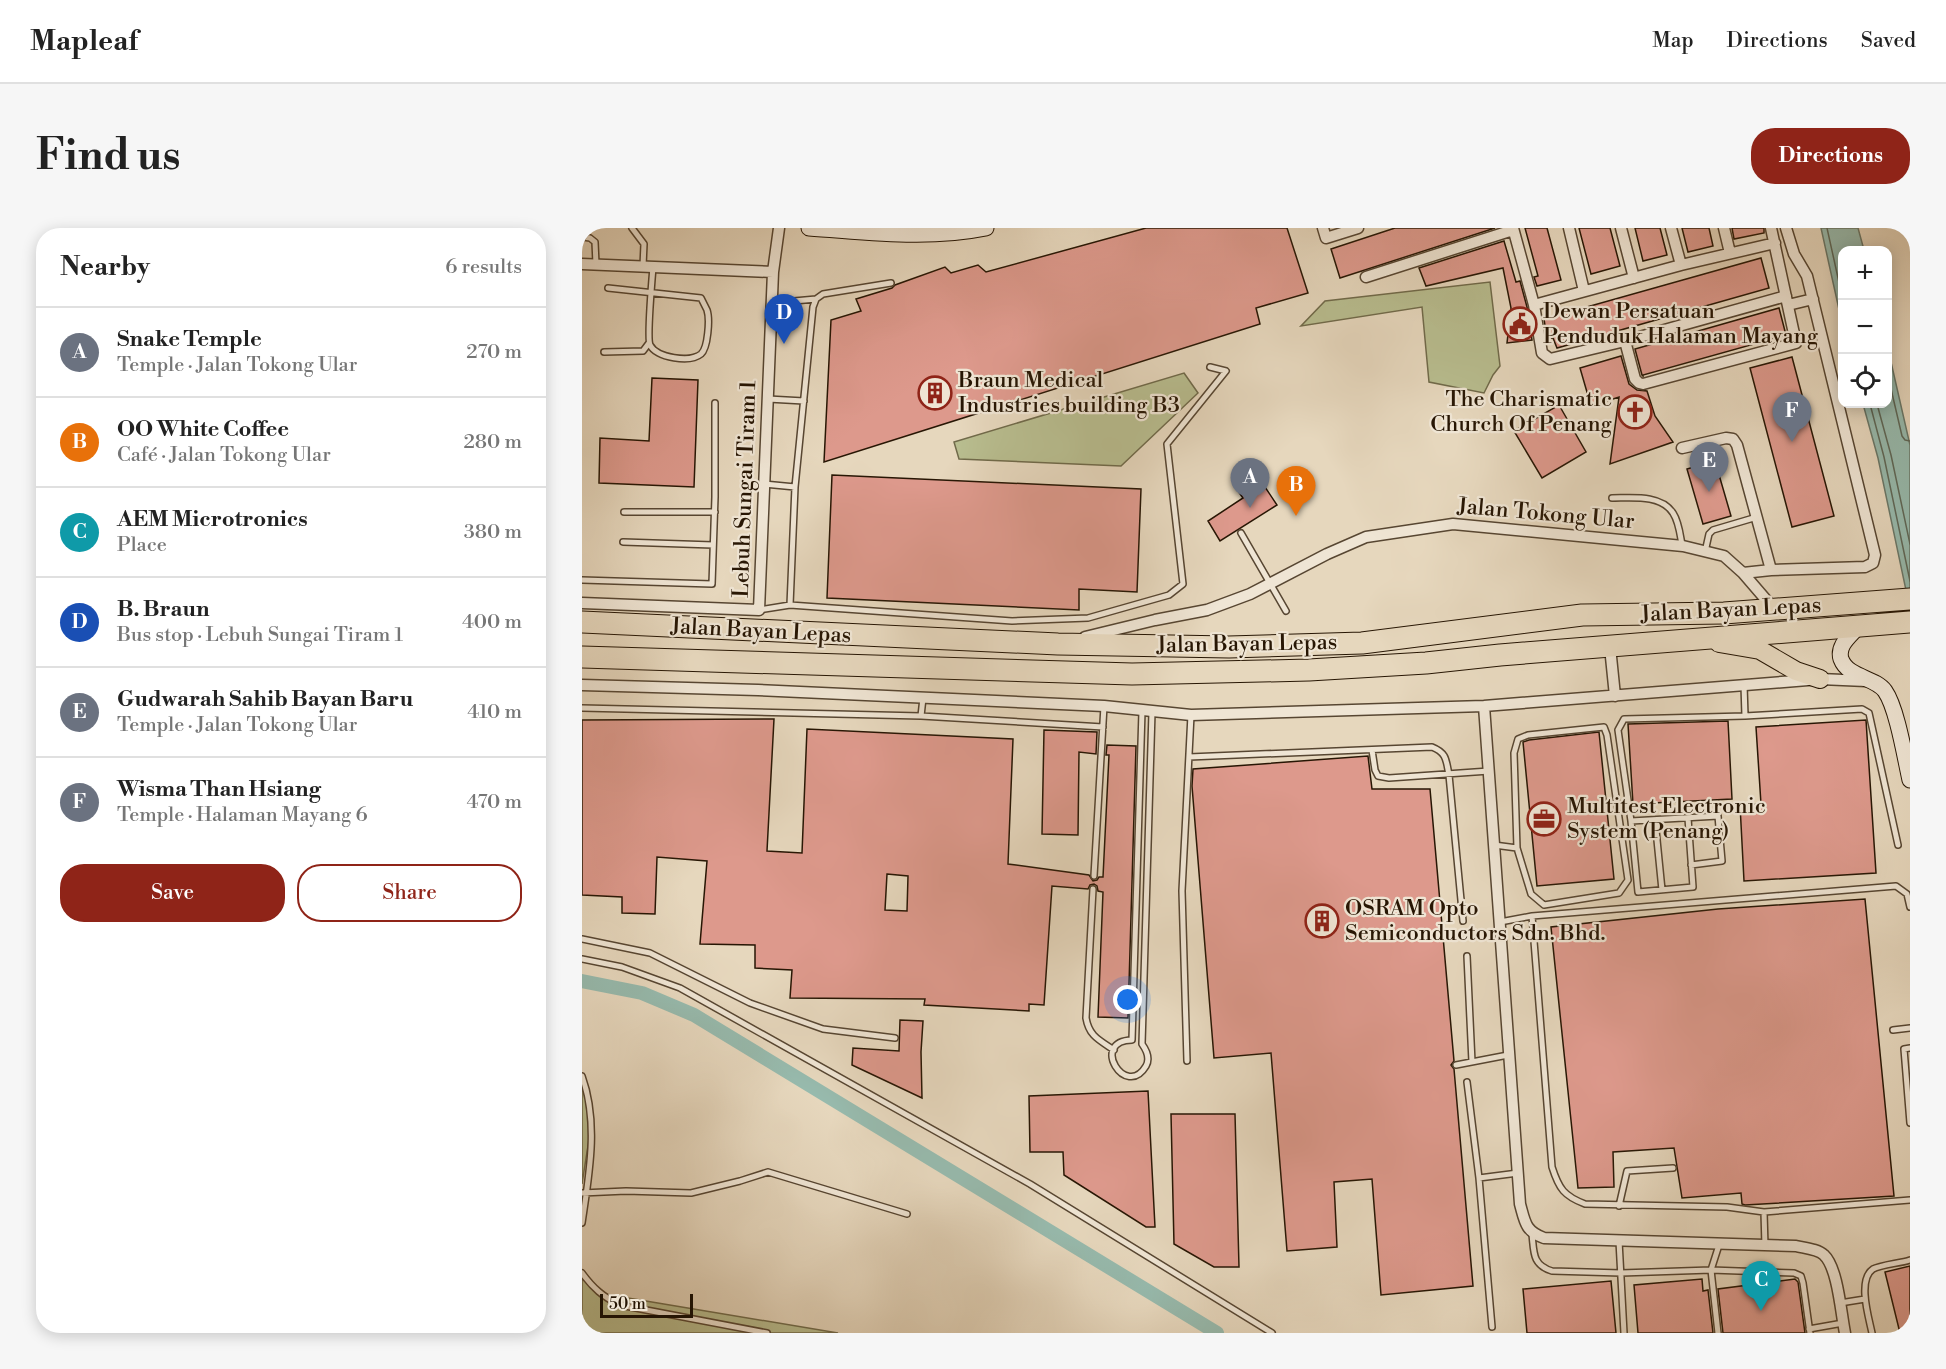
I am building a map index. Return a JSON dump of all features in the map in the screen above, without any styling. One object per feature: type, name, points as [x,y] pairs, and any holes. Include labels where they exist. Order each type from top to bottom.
[{"type":"highway","name":"Jalan Bayan Lepas","points":[[582,622],[1058,644],[1229,647],[1362,643],[1582,615],[1724,613],[1910,599]]},
{"type":"highway","name":"Jalan Bayan Lepas","points":[[582,657],[1132,674],[1309,670],[1426,663],[1900,623]]},
{"type":"main road","points":[[1689,640],[1760,650],[1796,671],[1820,679]]},
{"type":"street","name":"Lebuh Sungai Tiram 1","points":[[582,603],[759,610],[773,272],[779,228]]},
{"type":"street","points":[[809,228],[958,234],[986,228]]},
{"type":"street","points":[[1323,228],[1326,238],[1358,228]]},
{"type":"street","points":[[1569,228],[1584,291]]},
{"type":"street","points":[[1621,228],[1634,278]]},
{"type":"street","points":[[1671,228],[1681,265]]},
{"type":"street","points":[[1724,228],[1730,253]]},
{"type":"street","points":[[1365,277],[1513,229],[1534,305],[1542,353],[1550,359],[1787,301],[1813,299]]},
{"type":"street","points":[[1534,305],[1730,253],[1786,230],[1794,254],[1807,276],[1875,555],[1873,563],[1865,567],[1743,573]]},
{"type":"street","points":[[1625,341],[1635,379],[1638,383],[1643,384],[1796,343],[1773,235]]},
{"type":"street","points":[[582,264],[773,272]]},
{"type":"street","points":[[1682,448],[1726,438],[1733,439],[1737,445],[1771,570]]},
{"type":"street","name":"Jalan Tokong Ular","points":[[1058,644],[1155,620],[1207,610],[1250,594],[1327,554],[1366,537],[1453,524],[1683,546],[1724,556],[1743,573],[1775,610]]},
{"type":"street","points":[[1857,628],[1842,645],[1840,656],[1845,666],[1880,685],[1889,698],[1910,780]]},
{"type":"street","points":[[1611,646],[1615,696]]},
{"type":"street","points":[[582,685],[758,690],[1104,706],[1191,715],[1484,706],[1820,679],[1869,681]]},
{"type":"street","points":[[1484,706],[1520,1204],[1532,1234],[1544,1238],[1796,1246],[1822,1253],[1829,1261],[1834,1278],[1844,1328]]},
{"type":"lane","points":[[608,288],[651,293],[701,298],[708,312],[707,346],[700,354],[691,358],[663,356],[654,351],[649,343],[651,293],[644,244],[632,228]]},
{"type":"lane","points":[[582,237],[591,238],[595,242],[596,264]]},
{"type":"lane","points":[[772,303],[816,299],[823,294],[891,283]]},
{"type":"lane","points":[[790,605],[795,487],[813,307],[816,299]]},
{"type":"lane","points":[[604,352],[643,351],[649,343]]},
{"type":"lane","points":[[759,610],[790,605],[1012,621],[1088,618],[1169,595],[1183,584],[1167,444],[1226,371],[1210,367]]},
{"type":"lane","points":[[768,399],[804,401]]},
{"type":"lane","points":[[582,580],[712,584],[715,404]]},
{"type":"lane","points":[[764,484],[795,487]]},
{"type":"lane","points":[[1612,498],[1641,497],[1665,503],[1677,520],[1683,546]]},
{"type":"lane","points":[[624,512],[715,512]]},
{"type":"lane","points":[[1705,552],[1709,534],[1713,530],[1757,517]]},
{"type":"lane","points":[[1240,533],[1286,611]]},
{"type":"lane","points":[[623,542],[713,545]]},
{"type":"lane","points":[[1744,685],[1745,716]]},
{"type":"lane","points":[[921,716],[923,698]]},
{"type":"lane","points":[[1094,876],[1104,706]]},
{"type":"lane","points":[[582,708],[921,716],[1103,727]]},
{"type":"lane","points":[[1688,818],[1693,887],[1638,892],[1618,730],[1624,719],[1745,716],[1862,709],[1869,713],[1898,845]]},
{"type":"lane","points":[[1147,712],[1142,1044],[1146,1049],[1148,1061],[1142,1072],[1136,1075],[1124,1075],[1112,1062],[1114,1050],[1121,1042],[1132,1040],[1147,712]]},
{"type":"lane","points":[[1187,1062],[1182,891],[1191,715]]},
{"type":"lane","points":[[1604,727],[1628,880],[1626,885],[1619,893],[1544,906],[1532,894],[1517,848],[1514,753],[1518,739],[1528,735],[1604,727]]},
{"type":"lane","points":[[1189,757],[1432,747],[1441,751],[1446,759],[1449,775],[1462,921]]},
{"type":"lane","points":[[1372,750],[1374,770],[1378,776],[1389,778],[1489,771]]},
{"type":"lane","points":[[1631,821],[1718,816],[1722,861],[1691,865]]},
{"type":"lane","points":[[1655,820],[1662,890]]},
{"type":"lane","points":[[1494,845],[1517,848]]},
{"type":"lane","points":[[1500,922],[1532,916],[1896,886],[1907,894],[1910,907]]},
{"type":"lane","points":[[1094,889],[1086,1018],[1088,1029],[1096,1038],[1114,1050]]},
{"type":"lane","points":[[1532,916],[1551,1156],[1554,1174],[1563,1192],[1570,1198],[1585,1204],[1727,1207],[1764,1212],[1910,1200]]},
{"type":"lane","points":[[582,939],[650,953],[750,1003],[823,1029],[895,1038]]},
{"type":"lane","points":[[1467,956],[1472,1062]]},
{"type":"lane","points":[[582,959],[622,967],[680,988],[1030,1184],[1272,1333]]},
{"type":"lane","points":[[1893,1030],[1910,1028]]},
{"type":"lane","points":[[1910,1048],[1904,1049],[1910,1123]]},
{"type":"lane","points":[[1456,1065],[1510,1055]]},
{"type":"lane","points":[[582,1076],[591,1118],[591,1158],[584,1192],[582,1223]]},
{"type":"lane","points":[[1467,1082],[1479,1178],[1492,1327]]},
{"type":"lane","points":[[1619,1206],[1627,1171],[1673,1168]]},
{"type":"lane","points":[[584,1192],[691,1193],[768,1172],[907,1214]]},
{"type":"lane","points":[[1479,1178],[1518,1173]]},
{"type":"lane","points":[[1764,1212],[1765,1246]]},
{"type":"lane","points":[[1532,1234],[1537,1262],[1542,1268],[1552,1271],[1621,1273],[1711,1270],[1794,1273],[1801,1276],[1810,1331],[1844,1328]]},
{"type":"lane","points":[[1619,1241],[1624,1333]]},
{"type":"lane","points":[[1718,1333],[1711,1270],[1719,1245]]},
{"type":"lane","points":[[1872,1333],[1865,1299],[1866,1277],[1873,1269],[1910,1260]]},
{"type":"lane","points":[[582,1273],[604,1298],[620,1305],[767,1333]]},
{"type":"lane","points":[[1839,1303],[1865,1299]]},
{"type":"green space","points":[[1490,282],[1500,366],[1484,393],[1429,382],[1422,307],[1301,326],[1325,301]]},
{"type":"green space","points":[[1184,373],[1198,393],[1121,466],[959,459],[954,442]]},
{"type":"green space","points":[[582,1086],[592,1120],[582,1184]]},
{"type":"green space","points":[[582,1279],[604,1294],[838,1333],[582,1333]]},
{"type":"water","points":[[1821,228],[1858,228],[1863,246],[1838,246],[1838,305]]},
{"type":"water","points":[[1892,366],[1910,445],[1910,609],[1878,458],[1864,408],[1892,408]]},
{"type":"building","name":"Braun Medical Industries building B3","points":[[1146,228],[1287,228],[1308,293],[1256,308],[1260,324],[824,462],[831,320],[861,311],[856,299],[892,288],[945,267],[951,273],[978,265],[986,272]]},
{"type":"building","points":[[1395,228],[1495,228],[1340,278],[1331,249]]},
{"type":"building","points":[[1525,228],[1547,228],[1561,280],[1537,286],[1534,277],[1538,276]]},
{"type":"building","points":[[1579,228],[1610,228],[1620,266],[1591,274]]},
{"type":"building","points":[[1635,228],[1660,228],[1667,255],[1643,261]]},
{"type":"building","points":[[1682,228],[1709,228],[1713,246],[1688,252]]},
{"type":"building","points":[[1732,228],[1764,228],[1764,233],[1734,239]]},
{"type":"building","points":[[1504,241],[1516,282],[1520,281],[1532,340],[1507,343],[1511,308],[1503,268],[1426,286],[1419,268]]},
{"type":"building","points":[[1761,258],[1769,288],[1557,348],[1553,338],[1547,338],[1544,319]]},
{"type":"building","points":[[1779,308],[1786,335],[1642,375],[1635,349]]},
{"type":"building","name":"The Charismatic Church Of Penang","points":[[1621,356],[1629,384],[1637,390],[1647,391],[1655,416],[1673,442],[1610,464],[1619,397],[1591,406],[1580,368]]},
{"type":"building","points":[[1792,357],[1834,516],[1792,527],[1750,368]]},
{"type":"building","points":[[652,378],[698,380],[694,487],[599,483],[600,438],[649,441]]},
{"type":"building","points":[[1559,405],[1586,452],[1542,478],[1514,431]]},
{"type":"building","points":[[1715,461],[1731,516],[1703,524],[1687,469]]},
{"type":"building","points":[[832,475],[1141,489],[1137,592],[1079,589],[1079,610],[827,598]]},
{"type":"building","points":[[1259,478],[1277,505],[1220,541],[1208,521],[1243,498],[1238,491]]},
{"type":"building","points":[[774,719],[767,851],[802,853],[807,729],[1013,739],[1008,864],[1089,875],[1093,881],[1103,877],[1109,755],[1106,755],[1107,745],[1136,746],[1128,1018],[1098,1017],[1103,892],[1098,891],[1094,884],[1088,889],[1052,886],[1044,1005],[1029,1004],[1029,1011],[924,1005],[925,999],[790,998],[792,970],[755,968],[755,945],[700,944],[707,861],[657,857],[655,914],[622,913],[622,897],[582,895],[582,720]],"holes":[[[887,874],[908,876],[907,911],[885,910]]]},
{"type":"building","points":[[1866,720],[1876,873],[1744,881],[1740,805],[1761,804],[1756,727]]},
{"type":"building","points":[[1728,721],[1732,799],[1633,804],[1628,724]]},
{"type":"building","points":[[1044,730],[1097,732],[1096,754],[1079,752],[1078,835],[1042,834]]},
{"type":"building","points":[[1599,732],[1614,879],[1537,886],[1523,742]]},
{"type":"building","name":"OSRAM Opto Semiconductors Sdn. Bhd.","points":[[1368,756],[1372,789],[1430,789],[1454,1061],[1451,1065],[1454,1069],[1473,1286],[1381,1295],[1372,1179],[1334,1182],[1337,1247],[1287,1251],[1271,1053],[1214,1058],[1192,786],[1193,769]]},
{"type":"building","points":[[1865,899],[1894,1196],[1745,1205],[1742,1204],[1741,1193],[1682,1198],[1674,1148],[1613,1152],[1614,1187],[1578,1188],[1551,927],[1718,909]]},
{"type":"building","points":[[900,1020],[923,1021],[922,1098],[852,1065],[853,1048],[899,1051]]},
{"type":"building","points":[[1148,1091],[1155,1227],[1146,1227],[1064,1175],[1063,1152],[1030,1152],[1029,1096]]},
{"type":"building","points":[[1171,1114],[1235,1114],[1239,1267],[1214,1267],[1174,1244]]},
{"type":"building","points":[[1910,1266],[1910,1333],[1900,1333],[1885,1272]]},
{"type":"building","points":[[1702,1279],[1703,1291],[1708,1290],[1713,1333],[1638,1333],[1634,1285]]},
{"type":"building","points":[[1795,1279],[1798,1282],[1805,1333],[1723,1333],[1718,1289]]},
{"type":"building","points":[[1611,1281],[1616,1333],[1527,1333],[1523,1289]]},
{"type":"waterway","points":[[582,981],[642,993],[694,1015],[1217,1333]]},
{"type":"place","name":"Dewan Persatuan Penduduk Halaman Mayang","points":[[1520,324]]},
{"type":"place","name":"B. Braun","points":[[784,344]]},
{"type":"place","name":"Braun Medical Industries building B3","points":[[935,393]]},
{"type":"place","name":"The Charismatic Church Of Penang","points":[[1635,412]]},
{"type":"place","name":"Wisma Than Hsiang","points":[[1792,442]]},
{"type":"place","name":"Gudwarah Sahib Bayan Baru","points":[[1709,492]]},
{"type":"place","name":"Snake Temple","points":[[1250,508]]},
{"type":"place","name":"OO White Coffee","points":[[1296,516]]},
{"type":"place","name":"Multitest Electronic System (Penang)","points":[[1544,819]]},
{"type":"place","name":"OSRAM Opto Semiconductors Sdn. Bhd.","points":[[1322,921]]},
{"type":"place","name":"AEM Microtronics","points":[[1761,1311]]}]
